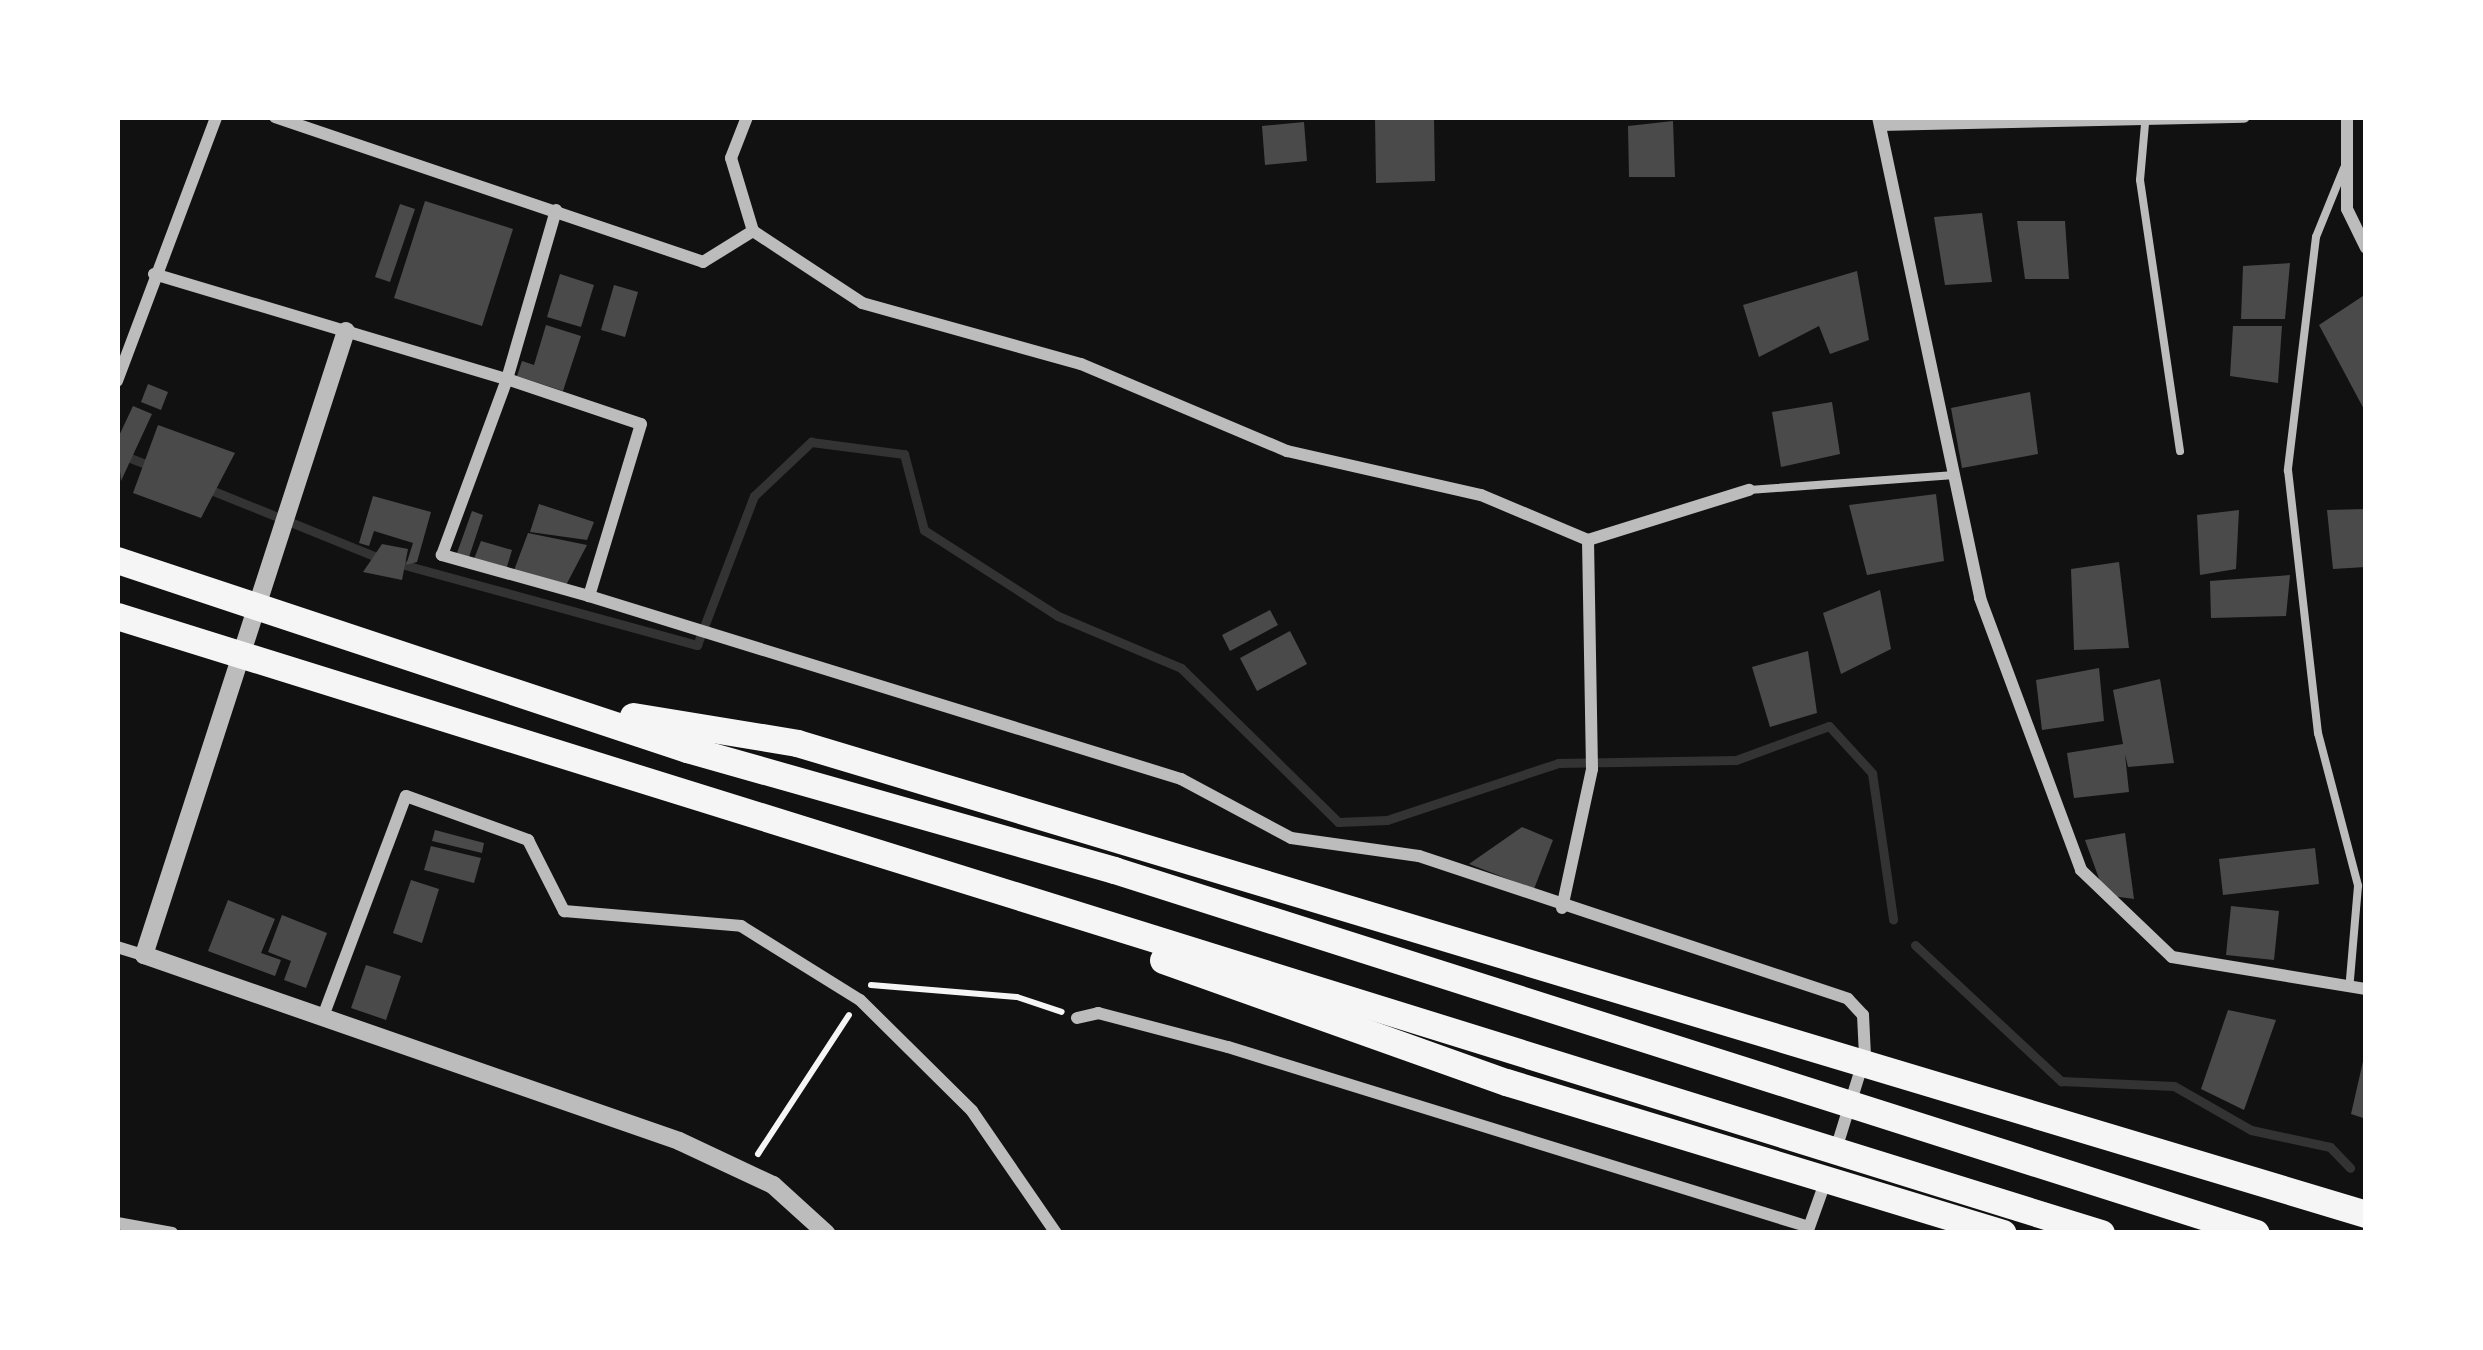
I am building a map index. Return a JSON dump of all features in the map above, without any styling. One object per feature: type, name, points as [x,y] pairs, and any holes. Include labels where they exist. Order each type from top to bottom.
[{"type":"highway","points":[[117,560],[256,610],[1745,1067],[2256,1233]]},
{"type":"highway","points":[[117,616],[1084,921],[1728,1112],[2101,1233]]},
{"type":"highway","points":[[552,703],[797,743],[1865,1055],[2366,1214]]},
{"type":"highway","points":[[1084,921],[1206,981],[2003,1233]]},
{"type":"street","points":[[117,381],[216,117]]},
{"type":"street","points":[[275,117],[703,262],[753,231]]},
{"type":"street","points":[[747,117],[731,158],[753,231],[862,303],[1081,364],[1287,451],[1481,495],[1588,540],[1749,490]]},
{"type":"street","points":[[2244,117],[2145,124],[1879,121],[1980,598],[2053,816],[2103,902],[2172,957],[2350,980],[2366,989]]},
{"type":"street","points":[[2347,117],[2347,209],[2366,248]]},
{"type":"street","points":[[556,210],[507,379],[442,555],[590,596],[1181,779],[1292,838],[1419,856],[1562,908],[1848,999],[1863,1015],[1865,1055],[1808,1230],[1228,1047],[1098,1013],[1077,1018]]},
{"type":"street","points":[[154,274],[641,424],[590,596]]},
{"type":"street","points":[[145,955],[346,331]]},
{"type":"street","points":[[1562,908],[1592,769],[1588,540]]},
{"type":"street","points":[[322,1019],[406,796],[528,840],[564,911],[741,926],[860,1000],[971,1111],[1056,1233]]},
{"type":"street","points":[[117,947],[748,1169],[826,1233]]},
{"type":"street","points":[[117,1223],[172,1233]]},
{"type":"lane","points":[[2145,124],[2140,180],[2180,451]]},
{"type":"lane","points":[[2345,167],[2316,237],[2288,470],[2318,733],[2358,886],[2350,980]]},
{"type":"lane","points":[[1749,490],[1955,475]]},
{"type":"path","points":[[748,1169],[876,980],[1017,997],[1077,1018]]},
{"type":"building","points":[[1375,117],[1434,117],[1435,181],[1376,183]]},
{"type":"building","points":[[1673,121],[1675,177],[1629,177],[1628,126]]},
{"type":"building","points":[[1304,122],[1307,161],[1265,165],[1262,126]]},
{"type":"building","points":[[425,201],[513,229],[482,326],[394,298]]},
{"type":"building","points":[[400,204],[415,209],[390,282],[375,277]]},
{"type":"building","points":[[1982,213],[1992,282],[1945,285],[1934,217]]},
{"type":"building","points":[[2017,221],[2065,221],[2069,279],[2025,279]]},
{"type":"building","points":[[2290,263],[2285,319],[2241,319],[2243,266]]},
{"type":"building","points":[[1857,271],[1869,340],[1830,354],[1819,326],[1759,357],[1743,305]]},
{"type":"building","points":[[560,274],[594,285],[581,327],[547,317]]},
{"type":"building","points":[[614,285],[638,292],[625,337],[601,330]]},
{"type":"building","points":[[2366,294],[2366,413],[2319,325]]},
{"type":"building","points":[[546,325],[581,336],[563,391],[517,376],[522,361],[534,365]]},
{"type":"building","points":[[2233,326],[2282,326],[2278,383],[2230,376]]},
{"type":"building","points":[[148,384],[168,392],[161,410],[141,402]]},
{"type":"building","points":[[2030,392],[2038,454],[1962,468],[1951,408]]},
{"type":"building","points":[[1832,402],[1840,454],[1781,467],[1772,412]]},
{"type":"building","points":[[133,406],[152,414],[121,481],[117,440]]},
{"type":"building","points":[[158,425],[235,453],[201,518],[133,493]]},
{"type":"building","points":[[1936,494],[1944,561],[1867,575],[1849,505]]},
{"type":"building","points":[[373,496],[431,512],[417,562],[406,565],[413,543],[374,531],[369,546],[359,543]]},
{"type":"building","points":[[539,504],[594,522],[587,540],[530,532]]},
{"type":"building","points":[[2366,509],[2366,567],[2333,569],[2327,510]]},
{"type":"building","points":[[2239,510],[2236,569],[2200,575],[2197,515]]},
{"type":"building","points":[[472,511],[483,515],[469,557],[457,553]]},
{"type":"building","points":[[528,533],[587,545],[563,591],[513,573]]},
{"type":"building","points":[[481,541],[512,550],[506,570],[474,559]]},
{"type":"building","points":[[382,544],[408,549],[402,580],[363,572]]},
{"type":"building","points":[[2119,562],[2129,648],[2074,650],[2071,569]]},
{"type":"building","points":[[2290,575],[2286,616],[2211,618],[2210,581]]},
{"type":"building","points":[[1880,590],[1891,649],[1841,674],[1823,613]]},
{"type":"building","points":[[1270,610],[1278,625],[1230,651],[1222,635]]},
{"type":"building","points":[[1290,631],[1307,664],[1257,691],[1240,658]]},
{"type":"building","points":[[1808,651],[1817,713],[1770,727],[1752,667]]},
{"type":"building","points":[[2099,668],[2104,721],[2042,730],[2036,680]]},
{"type":"building","points":[[2160,679],[2174,763],[2128,767],[2125,754],[2129,792],[2074,798],[2067,753],[2123,744],[2113,690]]},
{"type":"building","points":[[1522,827],[1553,840],[1534,889],[1469,864]]},
{"type":"building","points":[[435,830],[484,843],[482,853],[432,841]]},
{"type":"building","points":[[2125,833],[2134,899],[2105,895],[2085,840]]},
{"type":"building","points":[[431,846],[481,858],[474,883],[424,870]]},
{"type":"building","points":[[2315,848],[2319,884],[2223,895],[2219,859]]},
{"type":"building","points":[[411,880],[439,889],[422,943],[393,933]]},
{"type":"building","points":[[228,900],[275,919],[261,953],[281,960],[275,976],[208,951]]},
{"type":"building","points":[[2231,906],[2279,911],[2274,960],[2226,955]]},
{"type":"building","points":[[282,915],[327,933],[306,988],[284,980],[291,961],[268,952]]},
{"type":"building","points":[[366,965],[401,976],[386,1020],[351,1008]]},
{"type":"building","points":[[2228,1010],[2276,1020],[2244,1110],[2201,1089]]},
{"type":"building","points":[[2366,1058],[2366,1119],[2351,1114]]},
{"type":"waterway","points":[[206,488],[379,558],[697,645],[754,496],[811,442],[904,454],[924,530],[1058,616],[1181,668],[1338,822],[1387,820],[1558,763],[1736,760],[1829,726],[1872,773],[1893,919]]},
{"type":"waterway","points":[[117,453],[151,466]]},
{"type":"waterway","points":[[1915,945],[2061,1081],[2174,1086],[2251,1130],[2330,1147],[2350,1168]]}]
